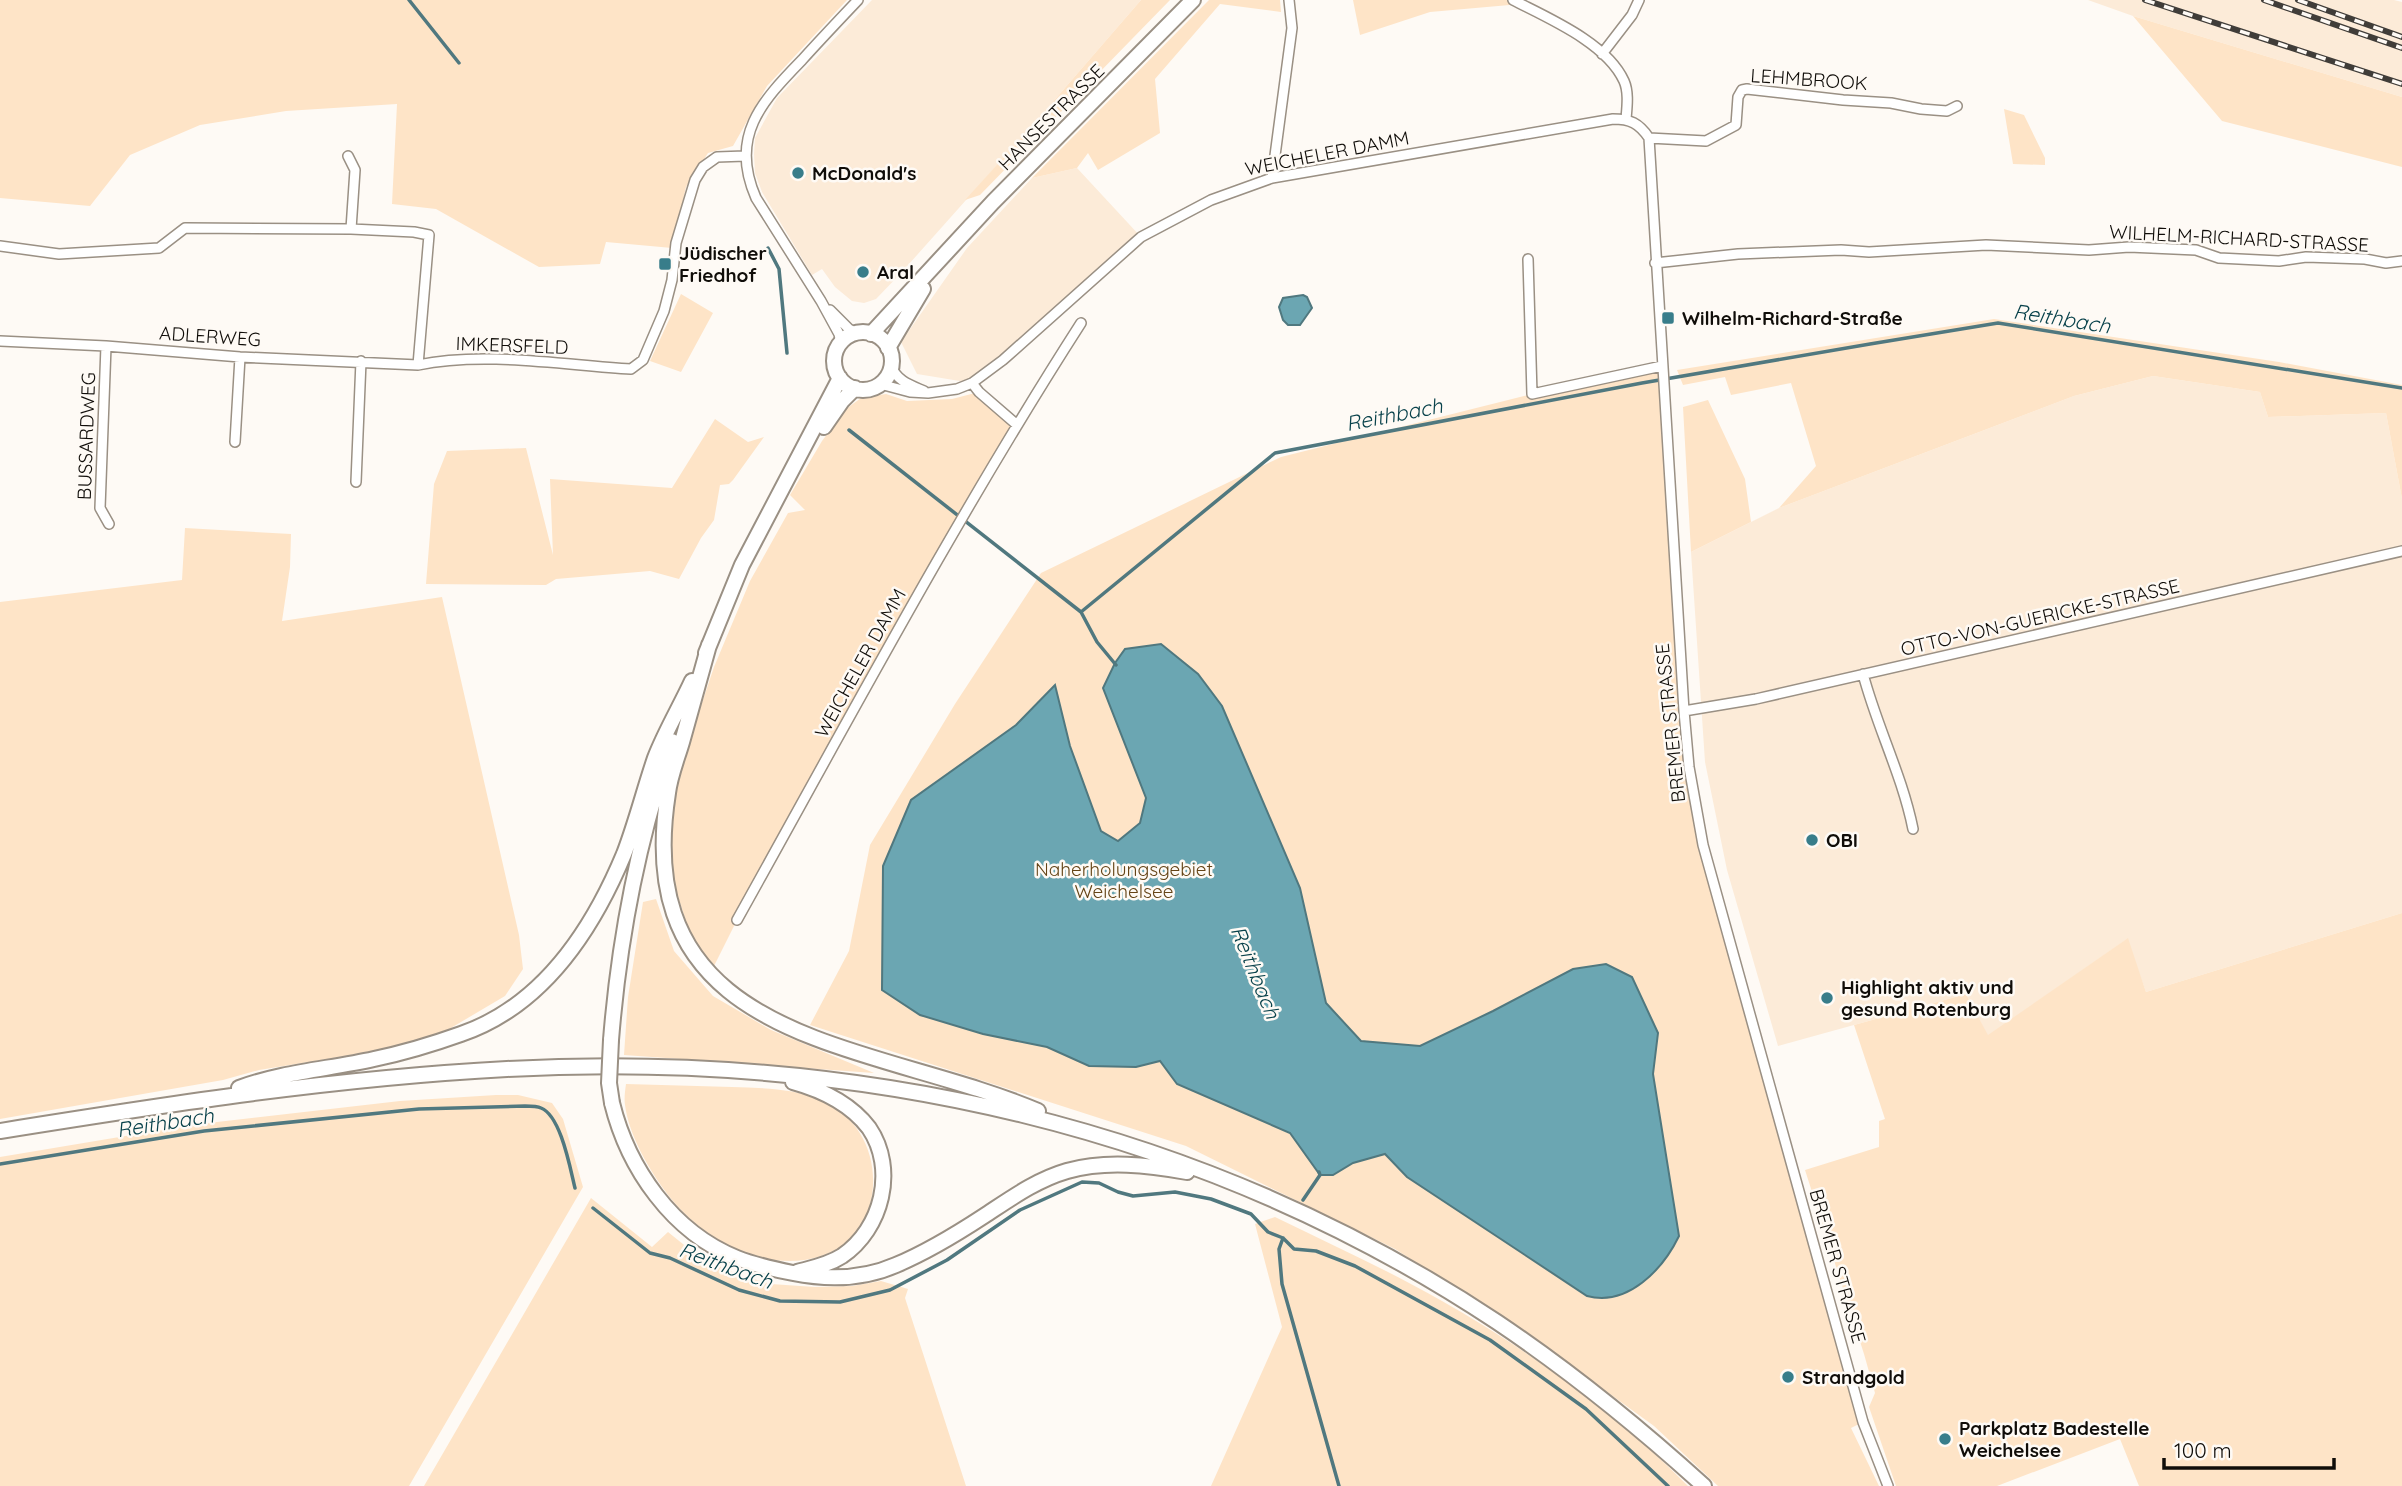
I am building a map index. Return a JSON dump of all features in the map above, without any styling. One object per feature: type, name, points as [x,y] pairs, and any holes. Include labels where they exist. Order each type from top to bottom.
[{"type":"main road","name":"HANSESTRASSE","points":[[864,333],[939,264],[1012,184],[1193,0]]},
{"type":"main road","name":"HANSESTRASSE","points":[[888,348],[939,264]]},
{"type":"main road","points":[[864,333],[882,340],[888,348],[891,366],[880,384],[869,389],[855,388],[840,378],[834,363],[841,343],[864,333]]},
{"type":"main road","points":[[840,378],[742,565],[670,744],[646,832],[624,939],[611,1040],[612,1103],[629,1154],[658,1198],[682,1223],[708,1242],[734,1257],[763,1267],[822,1279],[848,1279],[892,1267],[935,1247],[1025,1189],[1067,1171],[1110,1164],[1154,1166],[1235,1183]]},
{"type":"main road","points":[[792,471],[842,401],[855,388]]},
{"type":"main road","points":[[212,1097],[262,1079],[374,1059],[463,1033],[494,1020],[541,984],[589,927],[606,895],[625,852],[656,756],[709,645]]},
{"type":"main road","points":[[709,645],[668,792],[662,860],[672,910],[680,932],[692,954],[706,971],[744,1003],[790,1028],[1018,1102],[1085,1131],[1235,1183],[1282,1203],[1382,1254],[1493,1320],[1612,1406],[1704,1486]]},
{"type":"main road","points":[[0,1131],[212,1097],[352,1081],[512,1069],[643,1067],[761,1072],[883,1086],[956,1098],[1085,1131]]},
{"type":"main road","points":[[761,1072],[831,1096],[853,1111],[869,1129],[882,1155],[884,1179],[879,1208],[862,1239],[842,1256],[820,1267],[792,1273]]},
{"type":"street","points":[[841,343],[839,334],[821,302],[756,198],[750,184],[745,156],[750,126],[766,100],[858,0]]},
{"type":"street","points":[[1272,178],[1292,28],[1289,0]]},
{"type":"street","points":[[1513,0],[1580,36],[1616,68],[1625,82],[1628,96],[1626,119],[1643,129],[1648,138]]},
{"type":"street","points":[[1602,54],[1632,15],[1639,0]]},
{"type":"street","name":"LEHMBROOK","points":[[1648,138],[1706,141],[1736,125],[1738,97],[1742,90],[1747,89],[1891,103],[1921,109],[1948,111],[1957,106]]},
{"type":"street","name":"WEICHELER DAMM","points":[[880,384],[910,392],[928,393],[957,389],[972,383],[1003,360],[1141,237],[1211,200],[1272,178],[1626,119]]},
{"type":"street","name":"BREMER STRASSE","points":[[1648,138],[1662,387],[1689,767],[1706,857],[1863,1422],[1888,1486]]},
{"type":"street","points":[[348,156],[355,170],[351,229]]},
{"type":"street","name":"IMKERSFELD","points":[[418,365],[472,358],[631,369],[643,360],[667,301],[676,243],[695,180],[703,167],[717,157],[745,156]]},
{"type":"street","points":[[0,246],[59,254],[159,248],[186,228],[351,229],[429,235],[418,365]]},
{"type":"street","name":"WILHELM-RICHARD-STRASSE","points":[[1655,263],[1751,254],[1986,246],[2196,250],[2219,258],[2279,261],[2306,257],[2365,259],[2386,263],[2402,261]]},
{"type":"street","points":[[1528,259],[1532,394],[1662,369]]},
{"type":"street","points":[[821,302],[849,329],[864,333]]},
{"type":"street","name":"WEICHELER DAMM","points":[[737,920],[956,527],[1016,424],[1081,323]]},
{"type":"street","name":"ADLERWEG","points":[[0,341],[240,357],[418,365]]},
{"type":"street","name":"BUSSARDWEG","points":[[106,346],[100,508],[109,524]]},
{"type":"street","points":[[235,442],[240,357]]},
{"type":"street","points":[[355,482],[361,361]]},
{"type":"street","points":[[891,366],[902,381],[928,393]]},
{"type":"street","points":[[972,383],[1016,424]]},
{"type":"street","name":"OTTO-VON-GUERICKE-STRASSE","points":[[1684,711],[1756,699],[2402,551]]},
{"type":"street","points":[[1863,674],[1880,729],[1906,794],[1913,829]]},
{"type":"shaded area","points":[[872,0],[1141,0],[901,273],[876,299],[864,303],[852,301],[835,287],[822,269],[812,275],[762,192],[755,173],[754,154],[755,138],[777,98]]},
{"type":"shaded area","points":[[2088,0],[2402,2],[2402,97],[2133,16]]},
{"type":"shaded area","points":[[1077,168],[1141,237],[972,383],[917,374],[901,342],[967,248],[1032,178]]},
{"type":"shaded area","points":[[2153,376],[2260,392],[2268,417],[2386,413],[2402,499],[2402,913],[2146,992],[2127,939],[1988,1036],[1966,994],[1778,1046],[1727,870],[1705,762],[1691,552],[1779,508],[2074,396]]},
{"type":"green space","points":[[0,0],[847,0],[767,86],[733,146],[708,153],[686,187],[672,248],[606,242],[600,264],[539,267],[436,209],[392,204],[397,104],[286,111],[200,125],[130,155],[90,206],[0,198]]},
{"type":"green space","points":[[1141,0],[1170,0],[980,195],[965,200],[1025,134]]},
{"type":"green space","points":[[1209,0],[1280,0],[1281,12],[1220,4],[1155,79],[1160,133],[1098,170],[1088,153],[1077,168],[1032,178]]},
{"type":"green space","points":[[1353,0],[1513,0],[1521,4],[1430,12],[1360,35]]},
{"type":"green space","points":[[2133,16],[2402,97],[2402,167],[2222,121]]},
{"type":"green space","points":[[2004,109],[2024,115],[2045,158],[2045,165],[2013,164]]},
{"type":"green space","points":[[681,294],[713,313],[681,372],[650,361]]},
{"type":"green space","points":[[1994,319],[2279,362],[2402,385],[2402,499],[2386,413],[2268,417],[2260,392],[2153,376],[2074,396],[1779,508],[1816,466],[1791,383],[1731,395],[1725,377],[1683,385],[1677,370]]},
{"type":"green space","name":"Naherholungsgebiet Weichelsee","points":[[1662,366],[1679,659],[1703,845],[1863,1422],[1851,1428],[1879,1486],[1718,1486],[1654,1426],[1523,1331],[1395,1249],[1186,1146],[810,1025],[849,951],[870,845],[955,704],[1041,573],[1281,457],[1532,394]]},
{"type":"green space","points":[[979,392],[1016,424],[737,920],[713,968],[694,947],[675,887],[668,829],[675,783],[714,667],[750,581],[788,513],[805,510],[790,495],[822,441],[846,409],[861,398],[886,394],[907,401],[952,399]]},
{"type":"green space","points":[[1708,400],[1745,479],[1751,522],[1691,552],[1683,407]]},
{"type":"green space","points":[[715,419],[748,442],[764,437],[733,480],[729,484],[720,485],[714,520],[679,579],[650,571],[556,579],[546,585],[426,584],[434,484],[447,451],[526,448],[553,555],[550,479],[672,488]]},
{"type":"green space","points":[[185,528],[291,534],[290,567],[282,621],[442,597],[519,935],[523,969],[505,996],[439,1035],[371,1052],[259,1070],[223,1080],[0,1119],[0,602],[182,580]]},
{"type":"green space","points":[[656,899],[674,951],[713,996],[771,1030],[874,1073],[624,1055],[628,997],[643,902]]},
{"type":"green space","points":[[2402,913],[2402,1486],[2139,1486],[2120,1439],[1997,1486],[1896,1486],[1869,1407],[1875,1393],[1864,1354],[1805,1170],[1879,1147],[1879,1121],[1885,1119],[1854,1025],[1966,994],[1988,1035],[2128,938],[2146,992]]},
{"type":"green space","points":[[626,1084],[777,1089],[810,1096],[836,1108],[858,1130],[870,1158],[873,1189],[862,1227],[853,1238],[830,1253],[805,1260],[779,1261],[754,1256],[729,1246],[706,1232],[686,1214],[654,1175],[641,1153],[627,1117]]},
{"type":"green space","points":[[518,1095],[552,1103],[563,1119],[583,1187],[409,1486],[0,1486],[0,1157],[191,1125],[400,1101]]},
{"type":"green space","points":[[591,1198],[652,1247],[668,1232],[699,1257],[737,1274],[771,1284],[852,1286],[881,1281],[908,1289],[905,1298],[966,1486],[424,1486]]},
{"type":"green space","points":[[1275,1217],[1422,1290],[1540,1362],[1632,1433],[1688,1486],[1211,1486],[1282,1327],[1255,1224]]},
{"type":"water","points":[[1303,295],[1307,297],[1312,308],[1300,325],[1288,325],[1283,320],[1279,307],[1283,298]]},
{"type":"water","points":[[1161,644],[1198,674],[1222,706],[1300,888],[1326,1003],[1361,1041],[1420,1046],[1573,969],[1606,964],[1632,977],[1658,1033],[1653,1074],[1679,1236],[1664,1261],[1630,1291],[1602,1298],[1587,1296],[1407,1177],[1385,1154],[1353,1163],[1333,1175],[1320,1175],[1290,1133],[1177,1084],[1160,1061],[1136,1067],[1089,1066],[1047,1047],[983,1034],[920,1015],[882,990],[883,866],[911,800],[1016,725],[1055,685],[1070,746],[1101,831],[1118,841],[1140,823],[1146,798],[1103,688],[1125,649]]},
{"type":"waterway","points":[[409,0],[459,63]]},
{"type":"waterway","points":[[768,248],[779,269],[787,353]]},
{"type":"waterway","name":"Reithbach","points":[[1116,665],[1097,642],[1081,612],[1275,453],[1642,383],[1998,323],[2402,388]]},
{"type":"waterway","points":[[849,430],[1081,612]]},
{"type":"waterway","name":"Reithbach","points":[[0,1164],[204,1131],[419,1109],[531,1106],[541,1108],[554,1121],[564,1143],[575,1188]]},
{"type":"waterway","name":"Reithbach","points":[[1303,1200],[1320,1175],[1319,1172]]},
{"type":"waterway","name":"Reithbach","points":[[593,1208],[650,1253],[670,1258],[739,1290],[780,1301],[840,1302],[890,1290],[947,1260],[1020,1210],[1082,1182],[1099,1183],[1133,1196],[1175,1192],[1211,1199],[1251,1214],[1268,1232],[1283,1238],[1294,1249],[1316,1251],[1355,1266],[1490,1340],[1586,1409],[1668,1486]]},
{"type":"waterway","points":[[1283,1238],[1279,1249],[1282,1284],[1339,1486]]},
{"type":"railway","points":[[2145,0],[2402,84]]},
{"type":"railway","points":[[2264,0],[2402,48]]},
{"type":"railway","points":[[2298,0],[2402,37]]},
{"type":"place","name":"McDonald's","points":[[798,173]]},
{"type":"place","name":"Jüdischer Friedhof","points":[[665,264]]},
{"type":"place","name":"Aral","points":[[863,272]]},
{"type":"place","name":"Wilhelm-Richard-Straße","points":[[1668,318]]},
{"type":"place","name":"OBI","points":[[1812,840]]},
{"type":"place","name":"Highlight aktiv und gesund Rotenburg","points":[[1827,998]]},
{"type":"place","name":"Strandgold","points":[[1788,1377]]},
{"type":"place","name":"Parkplatz Badestelle Weichelsee","points":[[1945,1439]]}]
